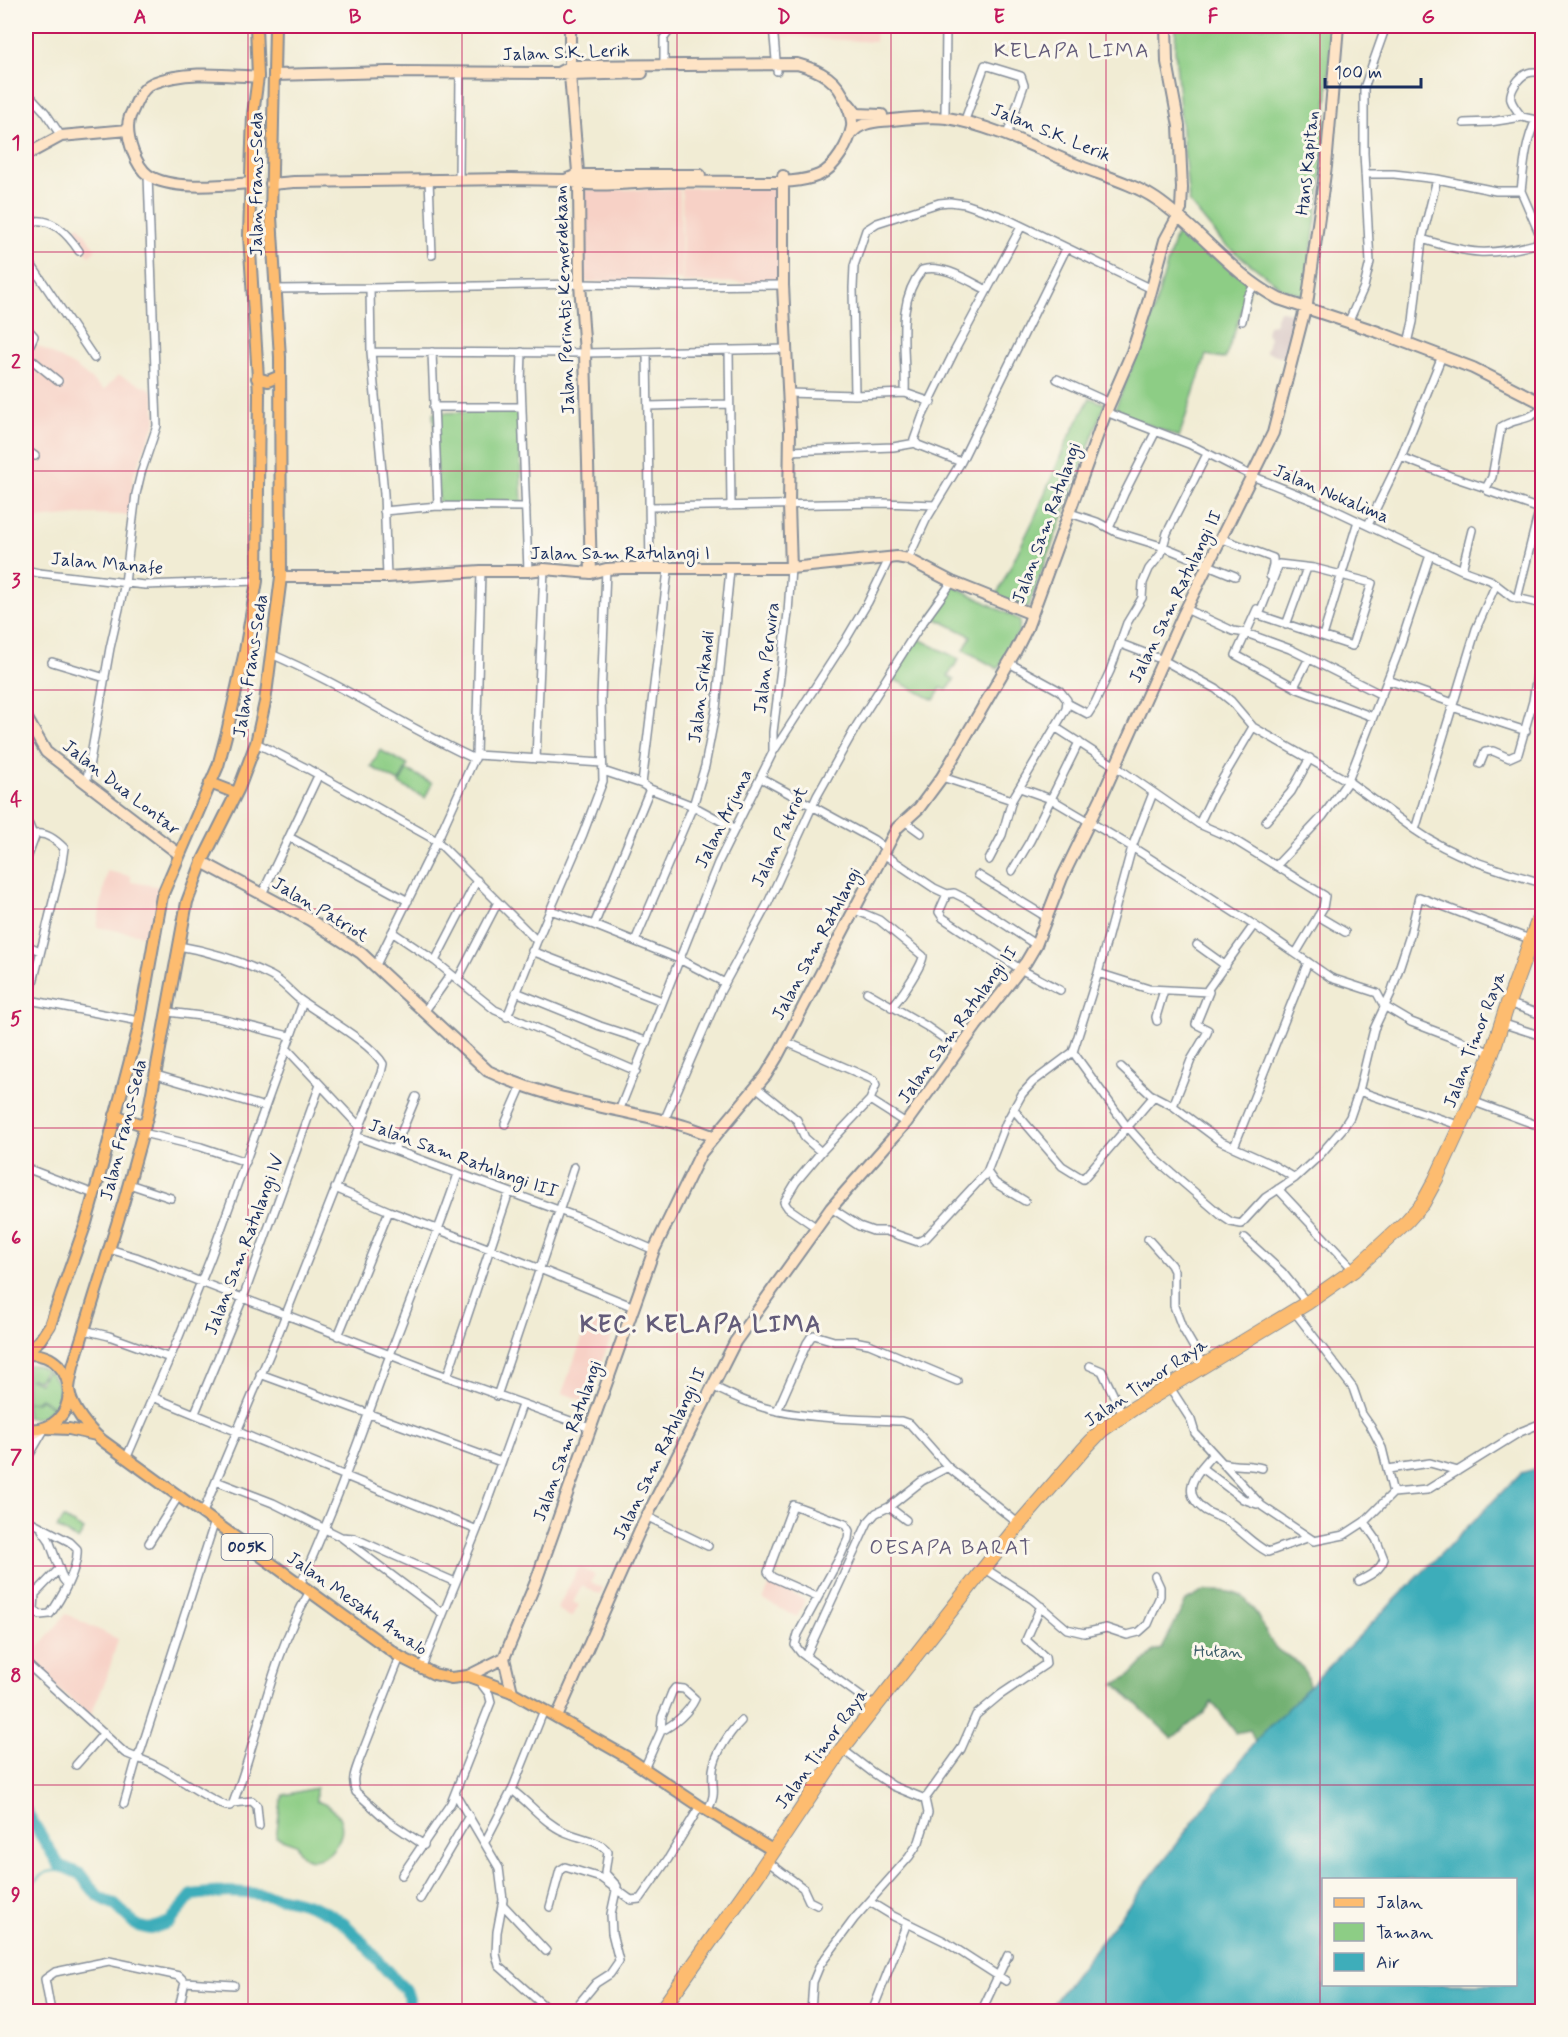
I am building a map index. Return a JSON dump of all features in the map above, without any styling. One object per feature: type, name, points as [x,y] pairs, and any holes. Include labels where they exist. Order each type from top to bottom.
[{"type":"highway","name":"Jalan Timor Raya","points":[[660,2012],[842,1749],[1019,1524],[1084,1449],[1102,1430],[1129,1412],[1307,1303],[1353,1270],[1407,1221],[1423,1203],[1461,1126],[1492,1053],[1542,910]]},
{"type":"main road","name":"Jalan Frans-Seda","points":[[26,1353],[40,1340],[50,1325],[94,1194],[139,1021],[162,896],[218,766],[258,580],[259,394],[249,235],[254,114],[258,77],[256,26]]},
{"type":"main road","name":"Jalan Frans-Seda","points":[[45,1428],[63,1413],[67,1406],[73,1366],[144,1130],[188,902],[202,862],[236,794],[256,743],[265,702],[282,577],[280,357],[271,184],[275,26]]},
{"type":"main road","name":"Jalan Perintis Kemerdekaan","points":[[570,26],[578,180],[580,284],[585,353],[591,573]]},
{"type":"main road","points":[[1165,26],[1167,62],[1180,138],[1182,188],[1173,209]]},
{"type":"main road","name":"Hans Kapitan","points":[[1306,307],[1326,166],[1338,26]]},
{"type":"main road","name":"Jalan S.K. Lerik","points":[[274,75],[558,73],[571,70],[776,67],[796,64],[822,73],[834,81],[857,114],[871,116],[905,112],[945,112],[966,117],[1059,152],[1151,191],[1173,209]]},
{"type":"main road","points":[[571,70],[776,67],[814,75],[824,82],[838,99],[845,122],[840,143],[828,161],[813,171],[783,178],[783,285],[787,349],[791,568]]},
{"type":"main road","points":[[251,183],[180,183],[148,175],[136,159],[128,130],[129,120],[142,92],[153,84],[176,77],[205,74],[258,77]]},
{"type":"main road","name":"Jalan S.K. Lerik","points":[[845,99],[852,126],[846,142]]},
{"type":"main road","name":"Jalan S.K. Lerik","points":[[459,180],[783,178],[820,174],[832,164],[858,126],[871,122],[946,118],[968,123],[1060,156],[1148,194],[1173,209]]},
{"type":"main road","points":[[26,155],[61,136],[128,130]]},
{"type":"main road","points":[[271,184],[459,180]]},
{"type":"main road","points":[[1173,209],[1232,267],[1280,299],[1349,321],[1473,368],[1542,403]]},
{"type":"main road","points":[[1173,209],[1195,221],[1221,251],[1244,269],[1270,288],[1306,307]]},
{"type":"main road","name":"Jalan Sam Ratulangi","points":[[504,1658],[535,1584],[654,1250],[694,1164],[713,1136],[769,1071],[855,910],[884,850],[903,820],[919,808],[942,777],[1022,638],[1108,408],[1132,352],[1152,289],[1173,209]]},
{"type":"main road","name":"Jalan Sam Ratulangi II","points":[[558,1717],[648,1517],[735,1342],[831,1208],[906,1123],[1036,945],[1062,878],[1186,609],[1273,433],[1306,307]]},
{"type":"main road","points":[[257,378],[268,381],[279,376]]},
{"type":"main road","points":[[259,394],[265,388],[279,392]]},
{"type":"main road","name":"Jalan Sam Ratulangi I","points":[[282,577],[387,576],[481,571],[528,572],[544,569],[591,573],[606,569],[791,568],[890,557],[908,559],[952,582],[1032,614]]},
{"type":"main road","name":"Jalan Dua Lontar","points":[[26,717],[46,752],[179,854]]},
{"type":"main road","points":[[210,783],[236,794]]},
{"type":"main road","name":"Jalan Patriot","points":[[202,862],[331,932],[376,965],[484,1068],[506,1080],[589,1105],[664,1121],[713,1136]]},
{"type":"main road","points":[[115,1115],[144,1130]]},
{"type":"main road","name":"Jalan Mesakh Amalo","points":[[26,1353],[41,1355],[56,1363],[65,1375],[76,1409],[96,1435],[214,1524],[400,1657],[421,1669],[451,1678],[468,1676],[479,1682],[512,1692],[644,1769],[770,1856]]},
{"type":"main road","points":[[26,1438],[45,1428]]},
{"type":"main road","name":"Jalan Mesakh Amalo","points":[[26,1430],[69,1429],[96,1435]]},
{"type":"main road","points":[[468,1676],[504,1658],[512,1692]]},
{"type":"street","points":[[773,26],[776,67]]},
{"type":"street","points":[[945,112],[946,26]]},
{"type":"street","points":[[1349,321],[1364,287],[1370,261],[1365,174],[1365,88],[1386,26]]},
{"type":"street","points":[[664,67],[664,38],[670,30],[680,29]]},
{"type":"street","points":[[966,117],[986,65],[1021,76],[1024,80],[1023,89],[1008,132]]},
{"type":"street","points":[[459,180],[460,72]]},
{"type":"street","points":[[1522,117],[1511,100],[1511,92],[1527,73],[1542,73]]},
{"type":"street","points":[[26,92],[45,112],[61,136]]},
{"type":"street","points":[[1422,239],[1458,250],[1478,253],[1512,250],[1536,244],[1540,236],[1521,191],[1529,134],[1539,119],[1522,117],[1464,123]]},
{"type":"street","points":[[1365,174],[1394,174],[1437,179],[1496,191],[1521,191]]},
{"type":"street","points":[[86,783],[125,583],[136,494],[145,459],[156,434],[158,416],[148,175]]},
{"type":"street","points":[[1408,343],[1413,322],[1422,239],[1437,179]]},
{"type":"street","points":[[429,180],[432,255]]},
{"type":"street","points":[[855,395],[853,277],[861,241],[869,227],[922,208],[950,202],[985,210],[1152,289]]},
{"type":"street","points":[[26,224],[39,220],[50,224],[70,237],[79,251]]},
{"type":"street","points":[[916,443],[914,440],[916,434],[931,402],[1021,226]]},
{"type":"street","points":[[908,559],[944,487],[961,462],[1066,249]]},
{"type":"street","points":[[26,257],[94,358]]},
{"type":"street","points":[[905,393],[905,311],[910,292],[922,270],[934,268],[944,271],[987,290]]},
{"type":"street","points":[[275,289],[580,284],[783,285]]},
{"type":"street","points":[[1242,321],[1247,297],[1255,284]]},
{"type":"street","points":[[370,288],[371,352],[387,576]]},
{"type":"street","points":[[26,327],[34,336],[26,354],[58,381]]},
{"type":"street","points":[[371,352],[585,353],[787,349]]},
{"type":"street","points":[[729,350],[731,506]]},
{"type":"street","points":[[432,352],[438,506]]},
{"type":"street","points":[[522,352],[528,572]]},
{"type":"street","points":[[647,352],[650,569]]},
{"type":"street","points":[[1368,525],[1401,457],[1442,356]]},
{"type":"street","name":"Jalan Nokalima","points":[[1056,379],[1155,433],[1189,444],[1252,476],[1368,525],[1496,584],[1503,591],[1517,598],[1542,604]]},
{"type":"street","points":[[788,393],[855,395],[905,393],[931,402]]},
{"type":"street","points":[[648,406],[729,404]]},
{"type":"street","points":[[433,407],[522,407]]},
{"type":"street","points":[[1486,488],[1492,477],[1502,427],[1527,419],[1542,408]]},
{"type":"street","points":[[1109,528],[1155,433]]},
{"type":"street","points":[[789,451],[893,447],[916,443],[961,462]]},
{"type":"street","points":[[26,450],[35,456]]},
{"type":"street","points":[[1067,703],[1085,713],[1090,712],[1110,671],[1131,614],[1142,598],[1143,583],[1164,547],[1167,533],[1207,454]]},
{"type":"street","points":[[1401,457],[1538,508],[1539,512],[1517,598]]},
{"type":"street","points":[[26,496],[27,484]]},
{"type":"street","points":[[650,507],[883,502],[935,505]]},
{"type":"street","points":[[384,511],[438,506],[526,507]]},
{"type":"street","points":[[1070,513],[1116,532],[1164,547],[1234,576]]},
{"type":"street","points":[[1320,635],[1333,590],[1337,588],[1358,521]]},
{"type":"street","points":[[1462,570],[1472,530]]},
{"type":"street","points":[[1220,538],[1274,560],[1269,578],[1236,655],[1318,698],[1373,717]]},
{"type":"street","points":[[1276,866],[1323,816],[1348,781],[1388,680],[1430,555]]},
{"type":"street","name":"Jalan Arjuna","points":[[619,1111],[734,828],[773,752],[846,641],[890,557]]},
{"type":"street","points":[[1279,564],[1341,575],[1371,583],[1352,646],[1259,615],[1279,564]]},
{"type":"street","name":"Jalan Perwira","points":[[773,752],[773,732],[788,613],[791,568]]},
{"type":"street","points":[[1286,625],[1307,568]]},
{"type":"street","points":[[536,759],[544,569]]},
{"type":"street","points":[[507,1017],[532,951],[601,789],[603,767],[602,642],[606,569]]},
{"type":"street","name":"Jalan Manafe","points":[[26,570],[145,585],[258,580]]},
{"type":"street","points":[[642,784],[668,570]]},
{"type":"street","name":"Jalan Srikandi","points":[[635,941],[693,806],[712,738],[728,603],[729,570]]},
{"type":"street","points":[[376,965],[437,842],[475,757],[481,571]]},
{"type":"street","name":"Jalan Patriot","points":[[664,1121],[725,983],[768,903],[812,806],[857,725],[918,629],[952,582]]},
{"type":"street","points":[[1415,830],[1476,630],[1496,584]]},
{"type":"street","points":[[1186,609],[1233,631],[1246,633],[1309,658],[1382,695]]},
{"type":"street","points":[[1480,764],[1485,752],[1489,751],[1509,758],[1518,754],[1533,701],[1542,641]]},
{"type":"street","points":[[1120,644],[1163,660],[1226,696],[1253,727],[1348,781],[1430,841],[1488,867],[1542,883]]},
{"type":"street","points":[[271,654],[309,671],[429,737],[475,757],[536,759],[603,767],[693,806],[734,828]]},
{"type":"street","points":[[1294,687],[1309,658]]},
{"type":"street","points":[[52,662],[105,678]]},
{"type":"street","points":[[989,860],[1000,841],[1012,800],[1066,709],[1067,703],[1065,695],[1060,691],[1009,663]]},
{"type":"street","points":[[1388,680],[1526,731]]},
{"type":"street","points":[[1055,727],[1199,824],[1231,838],[1325,896],[1325,902],[1318,916],[1296,953]]},
{"type":"street","points":[[1199,824],[1213,795],[1253,727]]},
{"type":"street","points":[[1012,871],[1030,841],[1078,742]]},
{"type":"street","points":[[256,743],[437,842],[537,941]]},
{"type":"street","points":[[1266,821],[1291,792],[1310,758]]},
{"type":"street","points":[[262,894],[318,776]]},
{"type":"street","points":[[942,777],[1012,800]]},
{"type":"street","points":[[761,778],[884,850],[934,888],[947,894],[954,893],[968,900],[1036,945]]},
{"type":"street","points":[[1020,788],[1050,799],[1132,847],[1340,982],[1377,993],[1384,1006],[1411,1022],[1492,1053]]},
{"type":"street","points":[[594,925],[650,789]]},
{"type":"street","points":[[831,1208],[866,1229],[886,1231],[918,1242],[926,1238],[987,1172],[1013,1109],[1022,1094],[1033,1082],[1073,1052],[1098,973],[1132,847],[1153,793]]},
{"type":"street","points":[[903,820],[921,833]]},
{"type":"street","points":[[26,823],[34,837]]},
{"type":"street","points":[[26,861],[36,834],[41,833],[50,837],[62,846],[64,851],[26,1011]]},
{"type":"street","points":[[289,837],[408,901]]},
{"type":"street","points":[[978,875],[1048,918]]},
{"type":"street","points":[[435,961],[477,880]]},
{"type":"street","points":[[947,894],[939,912],[941,916],[1020,969],[1060,990]]},
{"type":"street","points":[[1073,1052],[1128,1128],[1158,1161],[1222,1216],[1237,1224],[1243,1223],[1265,1198],[1295,1178],[1319,1156],[1343,1128],[1359,1091],[1374,1029],[1391,993],[1410,935],[1419,897],[1532,940]]},
{"type":"street","points":[[458,979],[498,902]]},
{"type":"street","points":[[550,910],[679,959],[725,983]]},
{"type":"street","points":[[855,910],[879,920],[922,956],[917,972],[891,1007]]},
{"type":"street","points":[[1318,916],[1345,932]]},
{"type":"street","points":[[1173,1106],[1191,1060],[1208,1030],[1196,1024],[1209,989],[1254,925]]},
{"type":"street","points":[[392,932],[435,961],[495,1010],[507,1017],[636,1071]]},
{"type":"street","points":[[26,945],[40,951]]},
{"type":"street","points":[[1197,945],[1226,966]]},
{"type":"street","name":"Jalan Sam Ratulangi III","points":[[179,946],[193,948],[263,972],[280,981],[303,1002],[363,1044],[383,1064],[356,1136],[558,1210],[654,1250]]},
{"type":"street","points":[[532,951],[662,1001]]},
{"type":"street","points":[[1234,1147],[1308,962]]},
{"type":"street","points":[[1098,973],[1140,987],[1209,992]]},
{"type":"street","points":[[424,1012],[451,974]]},
{"type":"street","points":[[1157,1021],[1156,1017],[1164,990]]},
{"type":"street","points":[[516,992],[600,1026],[646,1041]]},
{"type":"street","points":[[867,992],[926,1026],[959,1049]]},
{"type":"street","points":[[29,1000],[139,1021]]},
{"type":"street","points":[[126,1459],[200,1282],[303,1002]]},
{"type":"street","points":[[1508,1003],[1542,1015]]},
{"type":"street","points":[[168,1012],[217,1018],[289,1036]]},
{"type":"street","points":[[1501,1023],[1542,1036]]},
{"type":"street","points":[[784,1041],[874,1080],[876,1084],[870,1100],[811,1163],[786,1197],[784,1205],[817,1228]]},
{"type":"street","points":[[286,1048],[359,1126]]},
{"type":"street","points":[[1120,1067],[1154,1096],[1173,1106],[1220,1141],[1273,1165],[1295,1178]]},
{"type":"street","points":[[156,1075],[265,1107]]},
{"type":"street","name":"Jalan Sam Ratulangi IV","points":[[195,1413],[243,1298],[320,1085]]},
{"type":"street","points":[[505,1124],[522,1085]]},
{"type":"street","points":[[756,1087],[797,1120],[805,1138],[821,1152]]},
{"type":"street","points":[[1359,1091],[1461,1126]]},
{"type":"street","points":[[394,1150],[416,1096]]},
{"type":"street","points":[[1013,1109],[1062,1166],[1082,1179],[1154,1096]]},
{"type":"street","points":[[870,1100],[906,1123]]},
{"type":"street","points":[[1472,1101],[1542,1127]]},
{"type":"street","points":[[144,1130],[246,1162]]},
{"type":"street","points":[[202,1515],[285,1316],[356,1136]]},
{"type":"street","points":[[497,1396],[574,1167]]},
{"type":"street","points":[[26,1168],[94,1194]]},
{"type":"street","points":[[987,1172],[995,1183],[1025,1201]]},
{"type":"street","points":[[300,1585],[346,1476],[458,1174]]},
{"type":"street","points":[[129,1184],[171,1198]]},
{"type":"street","points":[[335,1188],[634,1307]]},
{"type":"street","points":[[1278,1189],[1353,1270]]},
{"type":"street","points":[[447,1377],[509,1192]]},
{"type":"street","points":[[338,1336],[389,1211]]},
{"type":"street","points":[[1245,1238],[1282,1272],[1307,1303]]},
{"type":"street","points":[[1148,1239],[1174,1271],[1174,1306],[1182,1327],[1204,1365]]},
{"type":"street","points":[[109,1250],[136,1257],[497,1396],[590,1428]]},
{"type":"street","points":[[1294,1310],[1353,1388],[1362,1414],[1377,1437],[1393,1493]]},
{"type":"street","points":[[84,1330],[109,1336],[170,1358]]},
{"type":"street","points":[[777,1411],[807,1343],[814,1335],[834,1341],[868,1344],[957,1381]]},
{"type":"street","points":[[1090,1366],[1102,1371],[1129,1412]]},
{"type":"street","points":[[261,1374],[501,1462]]},
{"type":"street","points":[[712,1386],[738,1399],[777,1411],[906,1422],[915,1428],[948,1467],[1019,1524]]},
{"type":"street","points":[[1169,1386],[1191,1420],[1195,1433],[1262,1506],[1307,1538],[1319,1542],[1334,1539],[1352,1530],[1364,1522],[1393,1493],[1427,1490],[1520,1432],[1542,1423]]},
{"type":"street","points":[[153,1397],[477,1530]]},
{"type":"street","points":[[421,1669],[477,1530],[522,1405]]},
{"type":"street","points":[[26,1461],[45,1428]]},
{"type":"street","points":[[1213,1454],[1190,1489],[1197,1503],[1205,1510],[1227,1520],[1240,1533],[1265,1551],[1273,1551],[1307,1538]]},
{"type":"street","points":[[1222,1462],[1262,1468]]},
{"type":"street","points":[[1388,1469],[1430,1463],[1458,1471]]},
{"type":"street","points":[[806,1656],[868,1522],[876,1513],[889,1507],[922,1481],[948,1467]]},
{"type":"street","points":[[1202,1468],[1243,1499],[1262,1506]]},
{"type":"street","points":[[216,1481],[273,1503],[326,1528],[443,1614]]},
{"type":"street","points":[[149,1543],[178,1497]]},
{"type":"street","points":[[817,1597],[772,1577],[768,1572],[793,1505],[845,1524],[849,1531],[840,1557],[817,1597],[796,1641],[797,1649],[874,1707]]},
{"type":"street","points":[[889,1507],[906,1520]]},
{"type":"street","points":[[648,1517],[708,1546]]},
{"type":"street","points":[[26,1519],[70,1542],[78,1549],[73,1572],[50,1614],[40,1615],[34,1609],[35,1593],[59,1569]]},
{"type":"street","points":[[1359,1581],[1378,1570],[1384,1559],[1376,1539],[1364,1522]]},
{"type":"street","points":[[124,1804],[214,1524]]},
{"type":"street","points":[[41,1528],[49,1540],[67,1584]]},
{"type":"street","points":[[341,1537],[354,1538],[455,1582]]},
{"type":"street","points":[[984,1568],[1041,1606],[1063,1627],[1073,1632],[1084,1633],[1106,1628],[1122,1635],[1133,1634],[1148,1624],[1160,1599],[1160,1587],[1155,1576]]},
{"type":"street","points":[[233,1803],[247,1768],[263,1706],[283,1649],[298,1611],[309,1593]]},
{"type":"street","points":[[811,2012],[813,1982],[820,1965],[854,1919],[920,1842],[928,1813],[925,1799],[961,1749],[976,1715],[1000,1695],[1046,1664],[1045,1657],[1026,1640],[1041,1606]]},
{"type":"street","points":[[400,1657],[359,1761],[353,1778],[353,1786],[356,1792],[381,1815],[424,1845]]},
{"type":"street","points":[[26,1664],[125,1753],[168,1773],[226,1806],[249,1801],[255,1803],[259,1814],[259,1826]]},
{"type":"street","points":[[402,1875],[442,1818],[455,1793],[491,1702],[489,1694],[479,1682]]},
{"type":"street","points":[[644,1769],[661,1731],[662,1717],[672,1692],[675,1688],[684,1689],[695,1699],[692,1705],[668,1728],[661,1731]]},
{"type":"street","points":[[485,1842],[512,1790],[544,1710]]},
{"type":"street","points":[[550,1907],[562,1868],[601,1878],[617,1892],[631,1900],[640,1899],[715,1791],[714,1765],[726,1737],[741,1721]]},
{"type":"street","points":[[76,1765],[104,1733]]},
{"type":"street","points":[[842,1749],[893,1786],[925,1799]]},
{"type":"street","points":[[512,1790],[562,1831],[606,1849],[608,1852],[605,1872],[616,1884],[617,1892],[611,1907],[611,1914],[612,1934],[619,1961],[610,1974],[596,1983],[572,2012]]},
{"type":"street","points":[[455,1793],[499,1868],[503,1905],[497,1932],[496,1954],[499,1966],[551,2012]]},
{"type":"street","points":[[420,1899],[469,1816]]},
{"type":"street","points":[[770,1856],[805,1890],[809,1901],[817,1905]]},
{"type":"street","points":[[870,1902],[944,1941],[1006,1981]]},
{"type":"street","points":[[503,1905],[546,1951]]},
{"type":"street","points":[[872,2012],[907,1923]]},
{"type":"street","points":[[981,2012],[1008,1955]]},
{"type":"street","points":[[51,2012],[45,1979],[51,1973],[114,1961],[178,1976],[185,1982],[234,1985]]},
{"type":"street","points":[[178,2012],[185,1982]]},
{"type":"street","points":[[580,2004],[588,2012]]},
{"type":"shaded area","points":[[777,26],[876,26],[875,42],[779,36]]},
{"type":"shaded area","points":[[778,186],[779,282],[683,283],[682,188]]},
{"type":"shaded area","points":[[680,189],[682,280],[585,282],[583,190]]},
{"type":"shaded area","points":[[79,225],[96,250],[89,256],[72,231]]},
{"type":"shaded area","points":[[1279,310],[1302,316],[1291,359],[1266,352],[1270,337],[1266,333],[1268,325],[1274,324]]},
{"type":"shaded area","points":[[33,343],[77,368],[104,390],[118,375],[149,388],[154,393],[156,422],[133,476],[130,515],[88,514],[26,520],[26,356]]},
{"type":"shaded area","points":[[107,871],[131,876],[131,882],[162,887],[154,937],[97,927]]},
{"type":"shaded area","points":[[589,1320],[614,1329],[587,1402],[562,1393]]},
{"type":"shaded area","points":[[579,1567],[595,1575],[591,1582],[603,1588],[600,1595],[582,1586],[573,1602],[579,1605],[572,1618],[557,1609]]},
{"type":"shaded area","points":[[771,1583],[805,1600],[797,1617],[763,1600]]},
{"type":"shaded area","points":[[66,1614],[118,1639],[106,1680],[90,1716],[27,1662]]},
{"type":"green space","points":[[1176,26],[1332,26],[1323,169],[1305,296],[1283,289],[1224,244],[1189,202],[1175,49]]},
{"type":"green space","points":[[1185,227],[1251,284],[1225,359],[1206,355],[1179,437],[1114,411],[1151,320],[1175,237]]},
{"type":"green space","points":[[1090,398],[1105,404],[1028,608],[996,596],[1034,519],[1067,441]]},
{"type":"green space","points":[[519,411],[522,506],[439,509],[433,413]]},
{"type":"green space","points":[[952,585],[1020,620],[1019,631],[998,669],[964,650],[971,636],[931,616]]},
{"type":"green space","points":[[917,638],[959,659],[948,676],[954,680],[947,690],[941,688],[934,700],[893,679]]},
{"type":"green space","points":[[380,750],[408,765],[399,782],[371,767]]},
{"type":"green space","points":[[407,770],[432,783],[425,798],[399,784]]},
{"type":"green space","points":[[26,1365],[36,1365],[46,1370],[38,1380],[30,1379],[39,1383],[48,1371],[55,1379],[59,1392],[54,1407],[41,1398],[28,1402],[36,1403],[41,1399],[53,1408],[44,1416],[37,1418],[26,1417]]},
{"type":"green space","points":[[63,1518],[84,1530],[78,1540],[57,1528]]},
{"type":"green space","name":"Hutan","points":[[1204,1591],[1228,1592],[1237,1594],[1246,1600],[1275,1647],[1298,1662],[1307,1678],[1313,1702],[1260,1756],[1250,1730],[1236,1733],[1212,1702],[1204,1713],[1172,1738],[1115,1684],[1131,1675],[1154,1651],[1162,1648],[1186,1601]]},
{"type":"green space","points":[[316,1788],[316,1801],[333,1810],[341,1822],[341,1835],[335,1847],[325,1856],[314,1860],[304,1856],[296,1844],[276,1837],[281,1801],[284,1795]]},
{"type":"water","points":[[1542,1467],[1542,2011],[1047,2011],[1258,1738],[1521,1473]]},
{"type":"waterway","points":[[26,1811],[59,1865],[80,1874],[98,1896],[115,1905],[137,1926],[150,1929],[170,1922],[192,1895],[210,1893],[253,1894],[297,1901],[335,1917],[357,1936],[406,1990],[409,1999],[407,2012]]},
{"type":"waterway","points":[[26,1895],[36,1879],[48,1872],[62,1871],[80,1874]]},
{"type":"district","name":"KELAPA LIMA","points":[[1072,51]]},
{"type":"district","name":"KEC. KELAPA LIMA","points":[[701,1325]]},
{"type":"district","name":"OESAPA BARAT","points":[[951,1548]]}]
